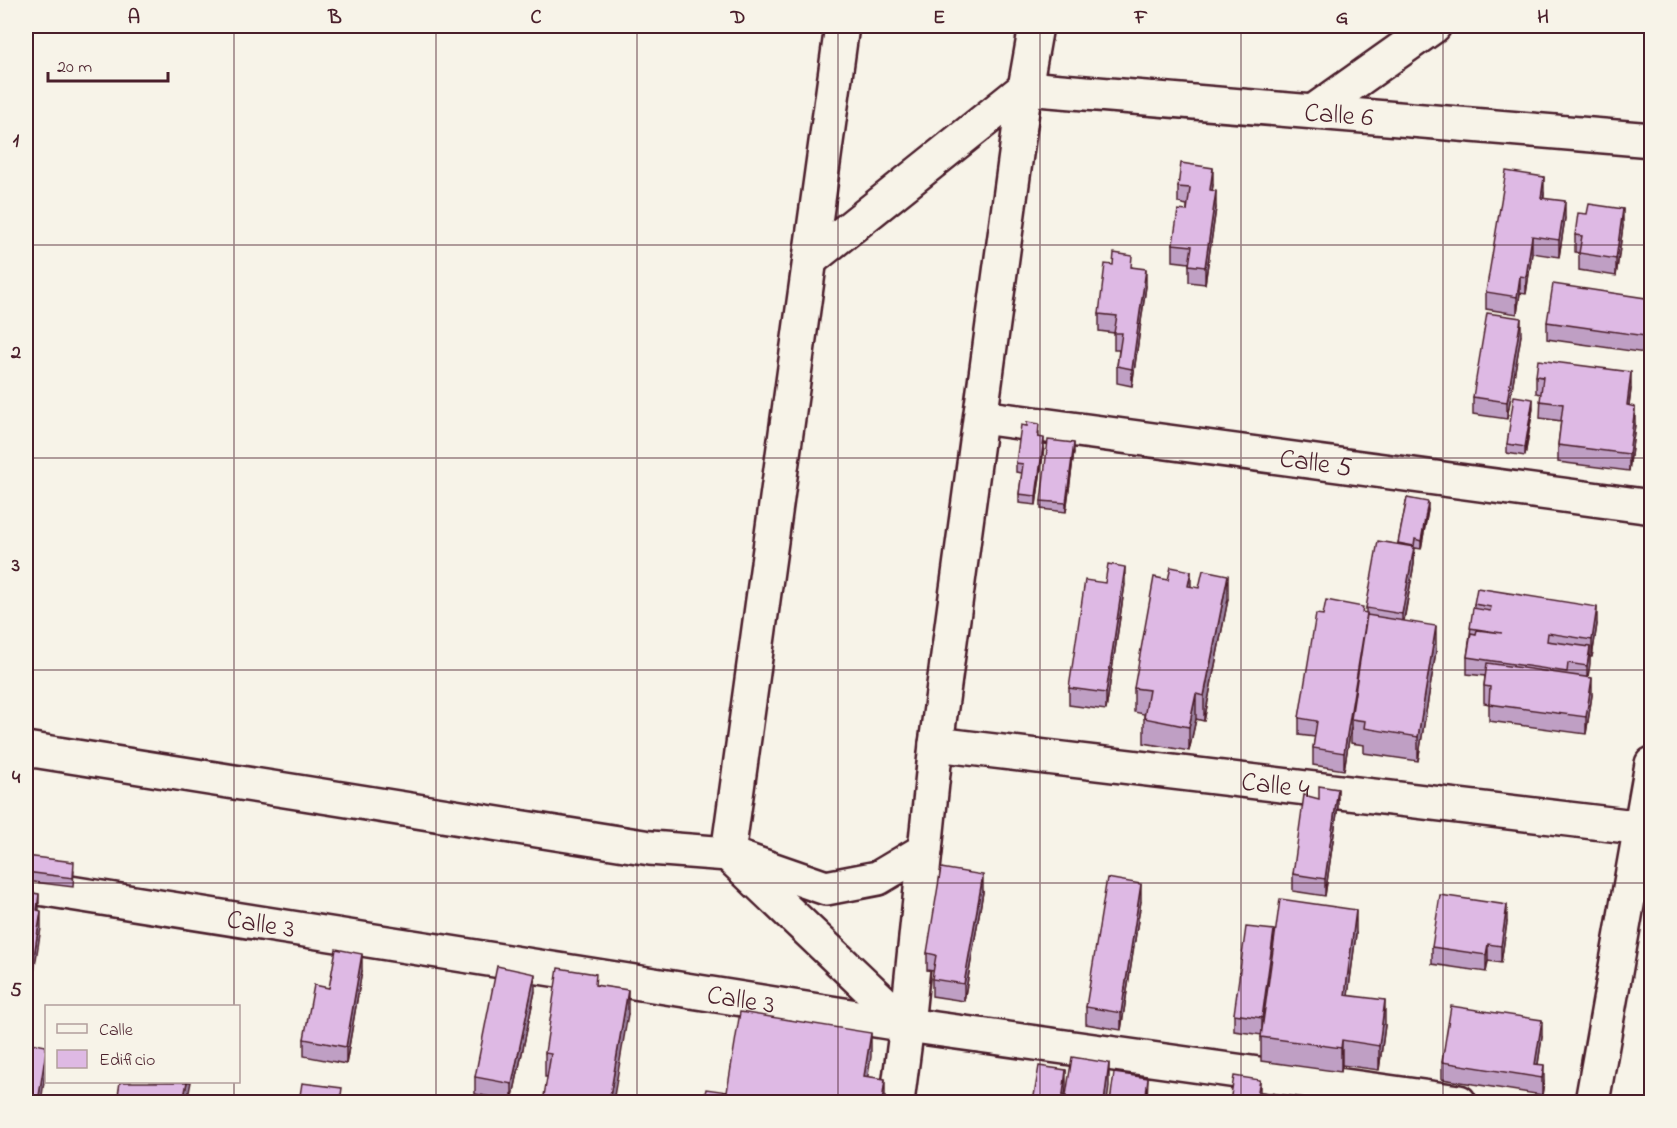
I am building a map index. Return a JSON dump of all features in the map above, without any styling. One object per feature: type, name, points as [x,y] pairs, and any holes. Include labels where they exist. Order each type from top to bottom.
[{"type":"street","points":[[728,854],[842,26]]},
{"type":"street","points":[[897,1102],[936,744],[1025,88],[1036,26]]},
{"type":"street","points":[[1314,111],[1434,26]]},
{"type":"street","points":[[810,260],[1025,88]]},
{"type":"street","name":"Calle 6","points":[[1025,88],[1652,140]]},
{"type":"street","name":"Calle 5","points":[[981,417],[1652,507]]},
{"type":"street","name":"Calle 4","points":[[936,744],[1645,828]]},
{"type":"street","points":[[26,749],[650,848],[728,854],[826,888],[878,878],[925,850]]},
{"type":"street","points":[[1592,1102],[1645,828],[1652,764]]},
{"type":"street","points":[[728,854],[907,1025]]},
{"type":"street","name":"Calle 3","points":[[26,886],[907,1025],[1459,1102]]},
{"type":"building","points":[[1181,163],[1213,168],[1210,190],[1216,191],[1205,267],[1189,265],[1192,246],[1173,244],[1178,210],[1187,211],[1190,188],[1178,187]]},
{"type":"building","points":[[1506,171],[1544,177],[1541,198],[1565,201],[1559,240],[1532,236],[1526,277],[1520,276],[1517,297],[1486,292]]},
{"type":"building","points":[[1589,204],[1623,209],[1616,259],[1579,253],[1582,236],[1575,235],[1578,213],[1587,214]]},
{"type":"building","points":[[1114,253],[1132,256],[1131,267],[1146,269],[1132,369],[1117,366],[1122,333],[1114,333],[1117,316],[1099,314],[1105,264],[1113,265]]},
{"type":"building","points":[[1553,284],[1652,299],[1652,337],[1547,322]]},
{"type":"building","points":[[1487,313],[1521,318],[1507,402],[1473,397]]},
{"type":"building","points":[[1538,360],[1631,372],[1627,405],[1635,407],[1629,454],[1558,445],[1563,404],[1540,401],[1543,377],[1536,376]]},
{"type":"building","points":[[1514,396],[1533,399],[1525,447],[1507,444]]},
{"type":"building","points":[[1027,422],[1039,424],[1038,437],[1044,438],[1036,496],[1019,494],[1023,464],[1016,463],[1021,425],[1027,426]]},
{"type":"building","points":[[1048,440],[1074,443],[1066,503],[1041,501]]},
{"type":"building","points":[[1407,498],[1428,502],[1421,541],[1415,539],[1414,546],[1398,543]]},
{"type":"building","points":[[1378,541],[1414,547],[1402,614],[1366,608]]},
{"type":"building","points":[[1108,564],[1125,567],[1106,693],[1069,688],[1085,580],[1105,583]]},
{"type":"building","points":[[1171,567],[1191,571],[1188,586],[1199,588],[1203,570],[1228,575],[1204,696],[1196,694],[1189,727],[1144,718],[1149,690],[1134,688],[1154,577],[1168,580]]},
{"type":"building","points":[[1477,588],[1597,607],[1592,640],[1548,633],[1547,641],[1590,647],[1587,666],[1568,663],[1567,672],[1467,657],[1471,633],[1476,634],[1477,630],[1502,633],[1470,628],[1473,608],[1490,611],[1491,607],[1474,604]]},
{"type":"building","points":[[1326,600],[1363,607],[1362,612],[1367,613],[1344,753],[1313,748],[1317,721],[1299,718],[1316,614],[1323,615]]},
{"type":"building","points":[[1367,615],[1436,626],[1418,737],[1364,728],[1365,721],[1351,719]]},
{"type":"building","points":[[1487,663],[1592,678],[1586,717],[1489,704],[1490,687],[1484,686]]},
{"type":"building","points":[[1319,786],[1338,789],[1325,879],[1293,874],[1304,795],[1319,799]]},
{"type":"building","points":[[26,856],[74,862],[73,878],[26,872]]},
{"type":"building","points":[[941,868],[983,875],[964,984],[932,979],[936,955],[927,953]]},
{"type":"building","points":[[1107,878],[1141,884],[1121,1013],[1086,1007]]},
{"type":"building","points":[[26,892],[39,894],[37,910],[41,911],[26,1007]]},
{"type":"building","points":[[1440,895],[1507,905],[1501,946],[1488,944],[1486,955],[1432,947]]},
{"type":"building","points":[[1280,899],[1356,910],[1345,995],[1385,1000],[1379,1046],[1342,1040],[1341,1048],[1261,1037]]},
{"type":"building","points":[[1246,927],[1274,930],[1262,1018],[1234,1014]]},
{"type":"building","points":[[336,949],[362,954],[346,1047],[304,1039],[314,985],[329,988]]},
{"type":"building","points":[[497,966],[535,974],[512,1084],[475,1077]]},
{"type":"building","points":[[558,968],[596,974],[595,985],[628,990],[609,1102],[543,1102],[551,1054],[545,1053]]},
{"type":"building","points":[[1451,1006],[1542,1020],[1535,1064],[1544,1065],[1542,1078],[1442,1062]]},
{"type":"building","points":[[740,1012],[871,1033],[864,1076],[885,1079],[882,1102],[703,1102],[706,1089],[727,1092]]},
{"type":"building","points":[[26,1042],[45,1046],[45,1057],[38,1102],[26,1102]]},
{"type":"building","points":[[1072,1057],[1109,1063],[1104,1102],[1065,1102]]},
{"type":"building","points":[[1039,1066],[1066,1070],[1062,1102],[1033,1102]]},
{"type":"building","points":[[1114,1073],[1148,1078],[1145,1102],[1110,1102]]},
{"type":"building","points":[[1234,1076],[1260,1080],[1256,1102],[1230,1102]]},
{"type":"building","points":[[120,1083],[187,1083],[183,1102],[117,1102]]},
{"type":"building","points":[[302,1083],[342,1088],[340,1102],[299,1102]]}]
